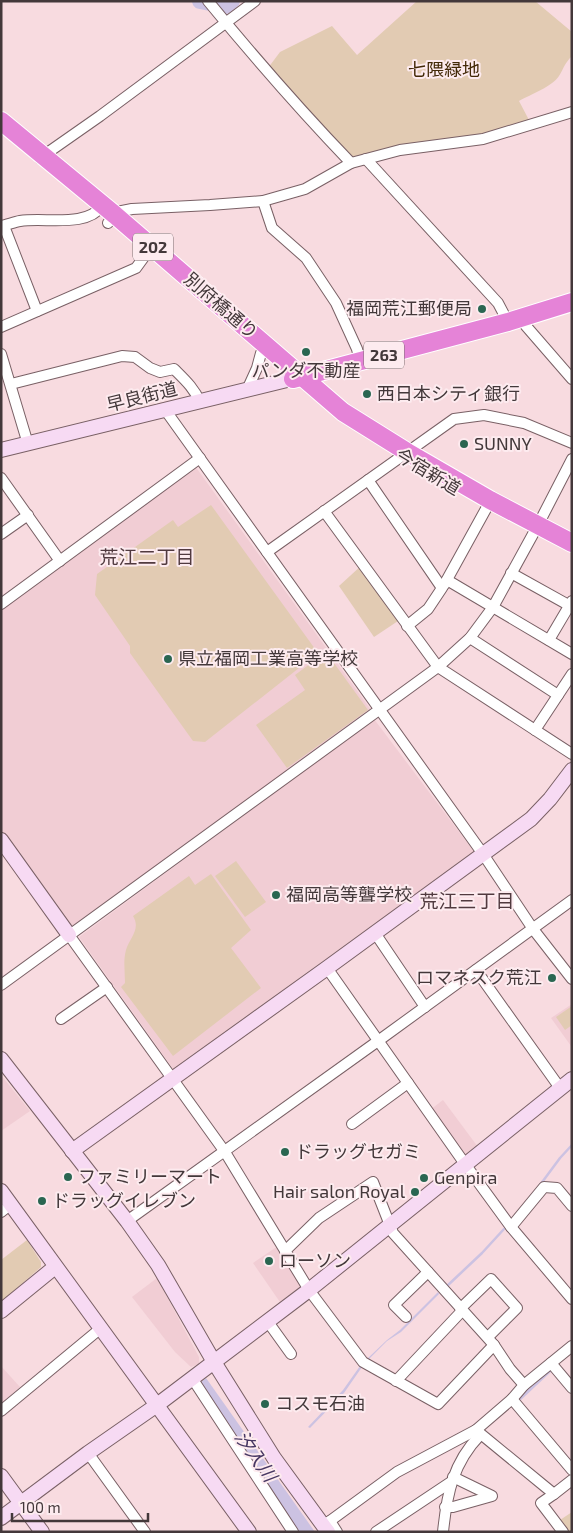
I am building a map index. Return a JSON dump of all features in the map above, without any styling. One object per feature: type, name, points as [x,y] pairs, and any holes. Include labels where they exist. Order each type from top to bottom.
[{"type":"highway","name":"別府橋通り","points":[[1,121],[40,158],[296,378]]},
{"type":"highway","name":"別府橋通り","points":[[1,134],[40,158]]},
{"type":"highway","name":"別府橋通り","points":[[148,250],[261,353],[296,378]]},
{"type":"highway","name":"263","points":[[296,378],[516,320],[572,302]]},
{"type":"highway","name":"今宿新道","points":[[296,378],[344,420],[490,500],[536,528],[572,554]]},
{"type":"highway","name":"今宿新道","points":[[403,454],[487,507],[572,543]]},
{"type":"street","points":[[208,1],[304,114],[351,163]]},
{"type":"street","points":[[40,158],[100,116],[222,19],[255,1]]},
{"type":"street","points":[[37,311],[3,226],[20,221],[82,219],[132,209],[210,206],[263,201],[305,189],[351,163],[400,150],[483,139],[572,112]]},
{"type":"street","points":[[366,159],[498,303],[516,320],[526,326],[572,379]]},
{"type":"street","points":[[263,201],[272,228],[306,258],[336,303],[357,349],[360,361]]},
{"type":"street","points":[[1,327],[136,268],[148,250]]},
{"type":"street","points":[[247,390],[257,368],[261,353]]},
{"type":"street","points":[[1,354],[7,383],[28,444]]},
{"type":"street","points":[[7,383],[122,356],[135,357],[150,368],[160,372],[174,369],[194,390],[200,402]]},
{"type":"street","name":"早良街道","points":[[1,450],[296,378]]},
{"type":"street","points":[[166,411],[483,854],[533,929],[572,979]]},
{"type":"street","points":[[267,552],[454,419],[484,415],[524,423],[572,443]]},
{"type":"street","points":[[1,604],[200,458]]},
{"type":"street","points":[[1,985],[380,710],[438,667],[470,638],[493,607],[572,459]]},
{"type":"street","points":[[1,478],[60,560]]},
{"type":"street","points":[[368,480],[445,584],[493,607],[572,654]]},
{"type":"street","points":[[407,626],[428,609],[445,584],[487,507]]},
{"type":"street","points":[[324,511],[438,667],[572,754]]},
{"type":"street","points":[[1,534],[28,515]]},
{"type":"street","points":[[511,573],[571,605],[549,640]]},
{"type":"street","points":[[470,638],[558,695]]},
{"type":"street","points":[[536,730],[572,674]]},
{"type":"street","points":[[72,1151],[530,819],[550,799],[572,770]]},
{"type":"street","points":[[1,840],[225,1152],[310,1290],[363,1362],[396,1381],[438,1404],[516,1308],[491,1279],[461,1308],[460,1313],[396,1381]]},
{"type":"street","points":[[127,1221],[572,900]]},
{"type":"street","points":[[375,933],[425,1007]]},
{"type":"street","points":[[327,968],[511,1227],[572,1299]]},
{"type":"street","points":[[476,970],[560,1088]]},
{"type":"street","points":[[61,1019],[107,987]]},
{"type":"street","points":[[1,1059],[127,1221],[158,1265],[214,1362],[274,1458],[324,1528],[337,1532]]},
{"type":"street","points":[[1,1518],[88,1453],[157,1405],[310,1290],[572,1079]]},
{"type":"street","points":[[352,1124],[408,1083]]},
{"type":"street","points":[[286,1251],[319,1218],[373,1182],[393,1233],[491,1341],[524,1385]]},
{"type":"street","points":[[511,1227],[544,1188],[557,1188],[572,1206]]},
{"type":"street","points":[[1,1191],[6,1208],[55,1267],[249,1532]]},
{"type":"street","points":[[1,1311],[55,1267]]},
{"type":"street","points":[[406,1318],[394,1305],[428,1272]]},
{"type":"street","points":[[268,1322],[291,1354]]},
{"type":"street","points":[[1,1411],[100,1328]]},
{"type":"street","points":[[443,1532],[452,1480],[478,1432],[524,1385],[572,1346]]},
{"type":"street","points":[[551,1363],[572,1388]]},
{"type":"street","points":[[192,1378],[293,1532]]},
{"type":"street","points":[[512,1399],[572,1470]]},
{"type":"street","points":[[324,1528],[397,1472],[478,1432]]},
{"type":"street","points":[[478,1432],[554,1494]]},
{"type":"street","points":[[88,1453],[145,1532]]},
{"type":"street","points":[[1,1476],[42,1532]]},
{"type":"street","points":[[446,1506],[453,1507],[492,1496],[452,1480]]},
{"type":"street","points":[[376,1532],[452,1480]]},
{"type":"street","points":[[558,1530],[541,1503],[572,1480]]},
{"type":"shaded area","name":"県立福岡工業高等学校","points":[[195,466],[371,710],[71,927],[1,831],[1,608]]},
{"type":"shaded area","name":"福岡高等聾学校","points":[[374,719],[475,853],[174,1070],[79,937]]},
{"type":"shaded area","points":[[572,1004],[572,1046],[571,1046],[551,1018]]},
{"type":"shaded area","points":[[1,1075],[30,1111],[1,1131]]},
{"type":"shaded area","points":[[443,1100],[478,1147],[467,1155],[464,1155],[430,1110]]},
{"type":"shaded area","points":[[278,1246],[303,1286],[282,1305],[253,1263]]},
{"type":"shaded area","points":[[157,1278],[199,1357],[199,1364],[191,1367],[175,1352],[132,1297]]},
{"type":"shaded area","points":[[1,1366],[20,1387],[1,1404]]},
{"type":"green space","name":"七隈緑地","points":[[417,1],[535,1],[572,32],[572,56],[556,80],[547,87],[519,101],[529,120],[484,134],[353,160],[268,68],[280,52],[332,26],[357,55]]},
{"type":"green space","points":[[211,505],[318,653],[205,742],[193,741],[130,653],[130,646],[95,595],[97,574],[173,520],[178,527]]},
{"type":"green space","points":[[362,565],[401,619],[374,637],[339,586]]},
{"type":"green space","points":[[326,652],[368,710],[287,768],[256,725],[305,690],[295,675]]},
{"type":"green space","points":[[236,861],[266,902],[245,917],[215,876]]},
{"type":"green space","points":[[211,874],[251,930],[231,948],[261,988],[173,1056],[121,987],[125,983],[124,962],[126,950],[136,925],[133,916],[189,876],[195,885]]},
{"type":"green space","points":[[572,1006],[572,1025],[565,1030],[556,1017]]},
{"type":"green space","points":[[27,1240],[41,1262],[41,1267],[1,1302],[1,1260]]},
{"type":"green space","points":[[572,1512],[572,1532],[569,1532],[560,1520]]},
{"type":"water","points":[[438,1292],[439,1294],[401,1332],[387,1341],[367,1359],[387,1340],[400,1330]]},
{"type":"water","points":[[360,1366],[362,1367],[344,1393],[310,1428],[308,1427],[343,1390]]},
{"type":"water","points":[[551,1369],[552,1371],[521,1400],[518,1398]]},
{"type":"water","name":"汐入川","points":[[206,1378],[315,1532],[299,1532],[296,1528],[201,1382]]},
{"type":"waterway","points":[[200,1],[225,6],[232,1]]},
{"type":"waterway","points":[[540,1185],[572,1145]]},
{"type":"waterway","points":[[447,1286],[504,1229]]},
{"type":"place","name":"福岡荒江郵便局","points":[[482,309]]},
{"type":"place","name":"パンダ不動産","points":[[306,352]]},
{"type":"place","name":"西日本シティ銀行","points":[[367,394]]},
{"type":"place","name":"SUNNY","points":[[464,444]]},
{"type":"place","name":"県立福岡工業高等学校","points":[[168,659]]},
{"type":"place","name":"福岡高等聾学校","points":[[276,895]]},
{"type":"place","name":"ロマネスク荒江","points":[[552,978]]},
{"type":"place","name":"ドラッグセガミ","points":[[285,1152]]},
{"type":"place","name":"ファミリーマート","points":[[68,1177]]},
{"type":"place","name":"Genpira","points":[[424,1178]]},
{"type":"place","name":"Hair salon Royal","points":[[415,1192]]},
{"type":"place","name":"ドラッグイレブン","points":[[42,1201]]},
{"type":"place","name":"ローソン","points":[[269,1261]]},
{"type":"place","name":"コスモ石油","points":[[265,1404]]},
{"type":"district","name":"荒江二丁目","points":[[147,557]]},
{"type":"district","name":"荒江三丁目","points":[[467,901]]}]
